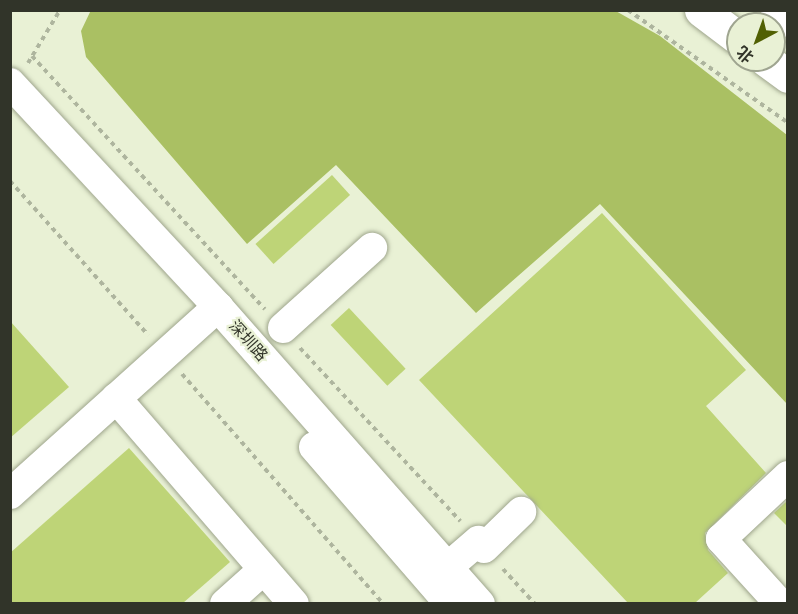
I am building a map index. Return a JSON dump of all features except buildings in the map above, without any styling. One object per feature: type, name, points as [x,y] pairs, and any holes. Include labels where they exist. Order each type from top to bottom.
[{"type":"main road","points":[[701,10],[726,29]]},
{"type":"main road","points":[[777,10],[788,20]]},
{"type":"street","name":"深圳路","points":[[11,94],[211,313],[443,584],[480,603]]},
{"type":"street","points":[[283,328],[372,248]]},
{"type":"street","points":[[10,494],[211,313]]},
{"type":"street","points":[[116,399],[294,603]]},
{"type":"street","points":[[774,595],[721,538],[788,476]]},
{"type":"street","points":[[443,584],[481,544],[521,512]]},
{"type":"street","points":[[225,603],[264,569]]},
{"type":"path","points":[[11,94],[60,10]]},
{"type":"path","points":[[628,10],[788,123]]},
{"type":"path","points":[[10,181],[383,603]]},
{"type":"green space","points":[[91,10],[614,10],[660,36],[787,135],[787,404],[600,204],[476,313],[336,165],[247,244],[86,57],[81,31]]}]
